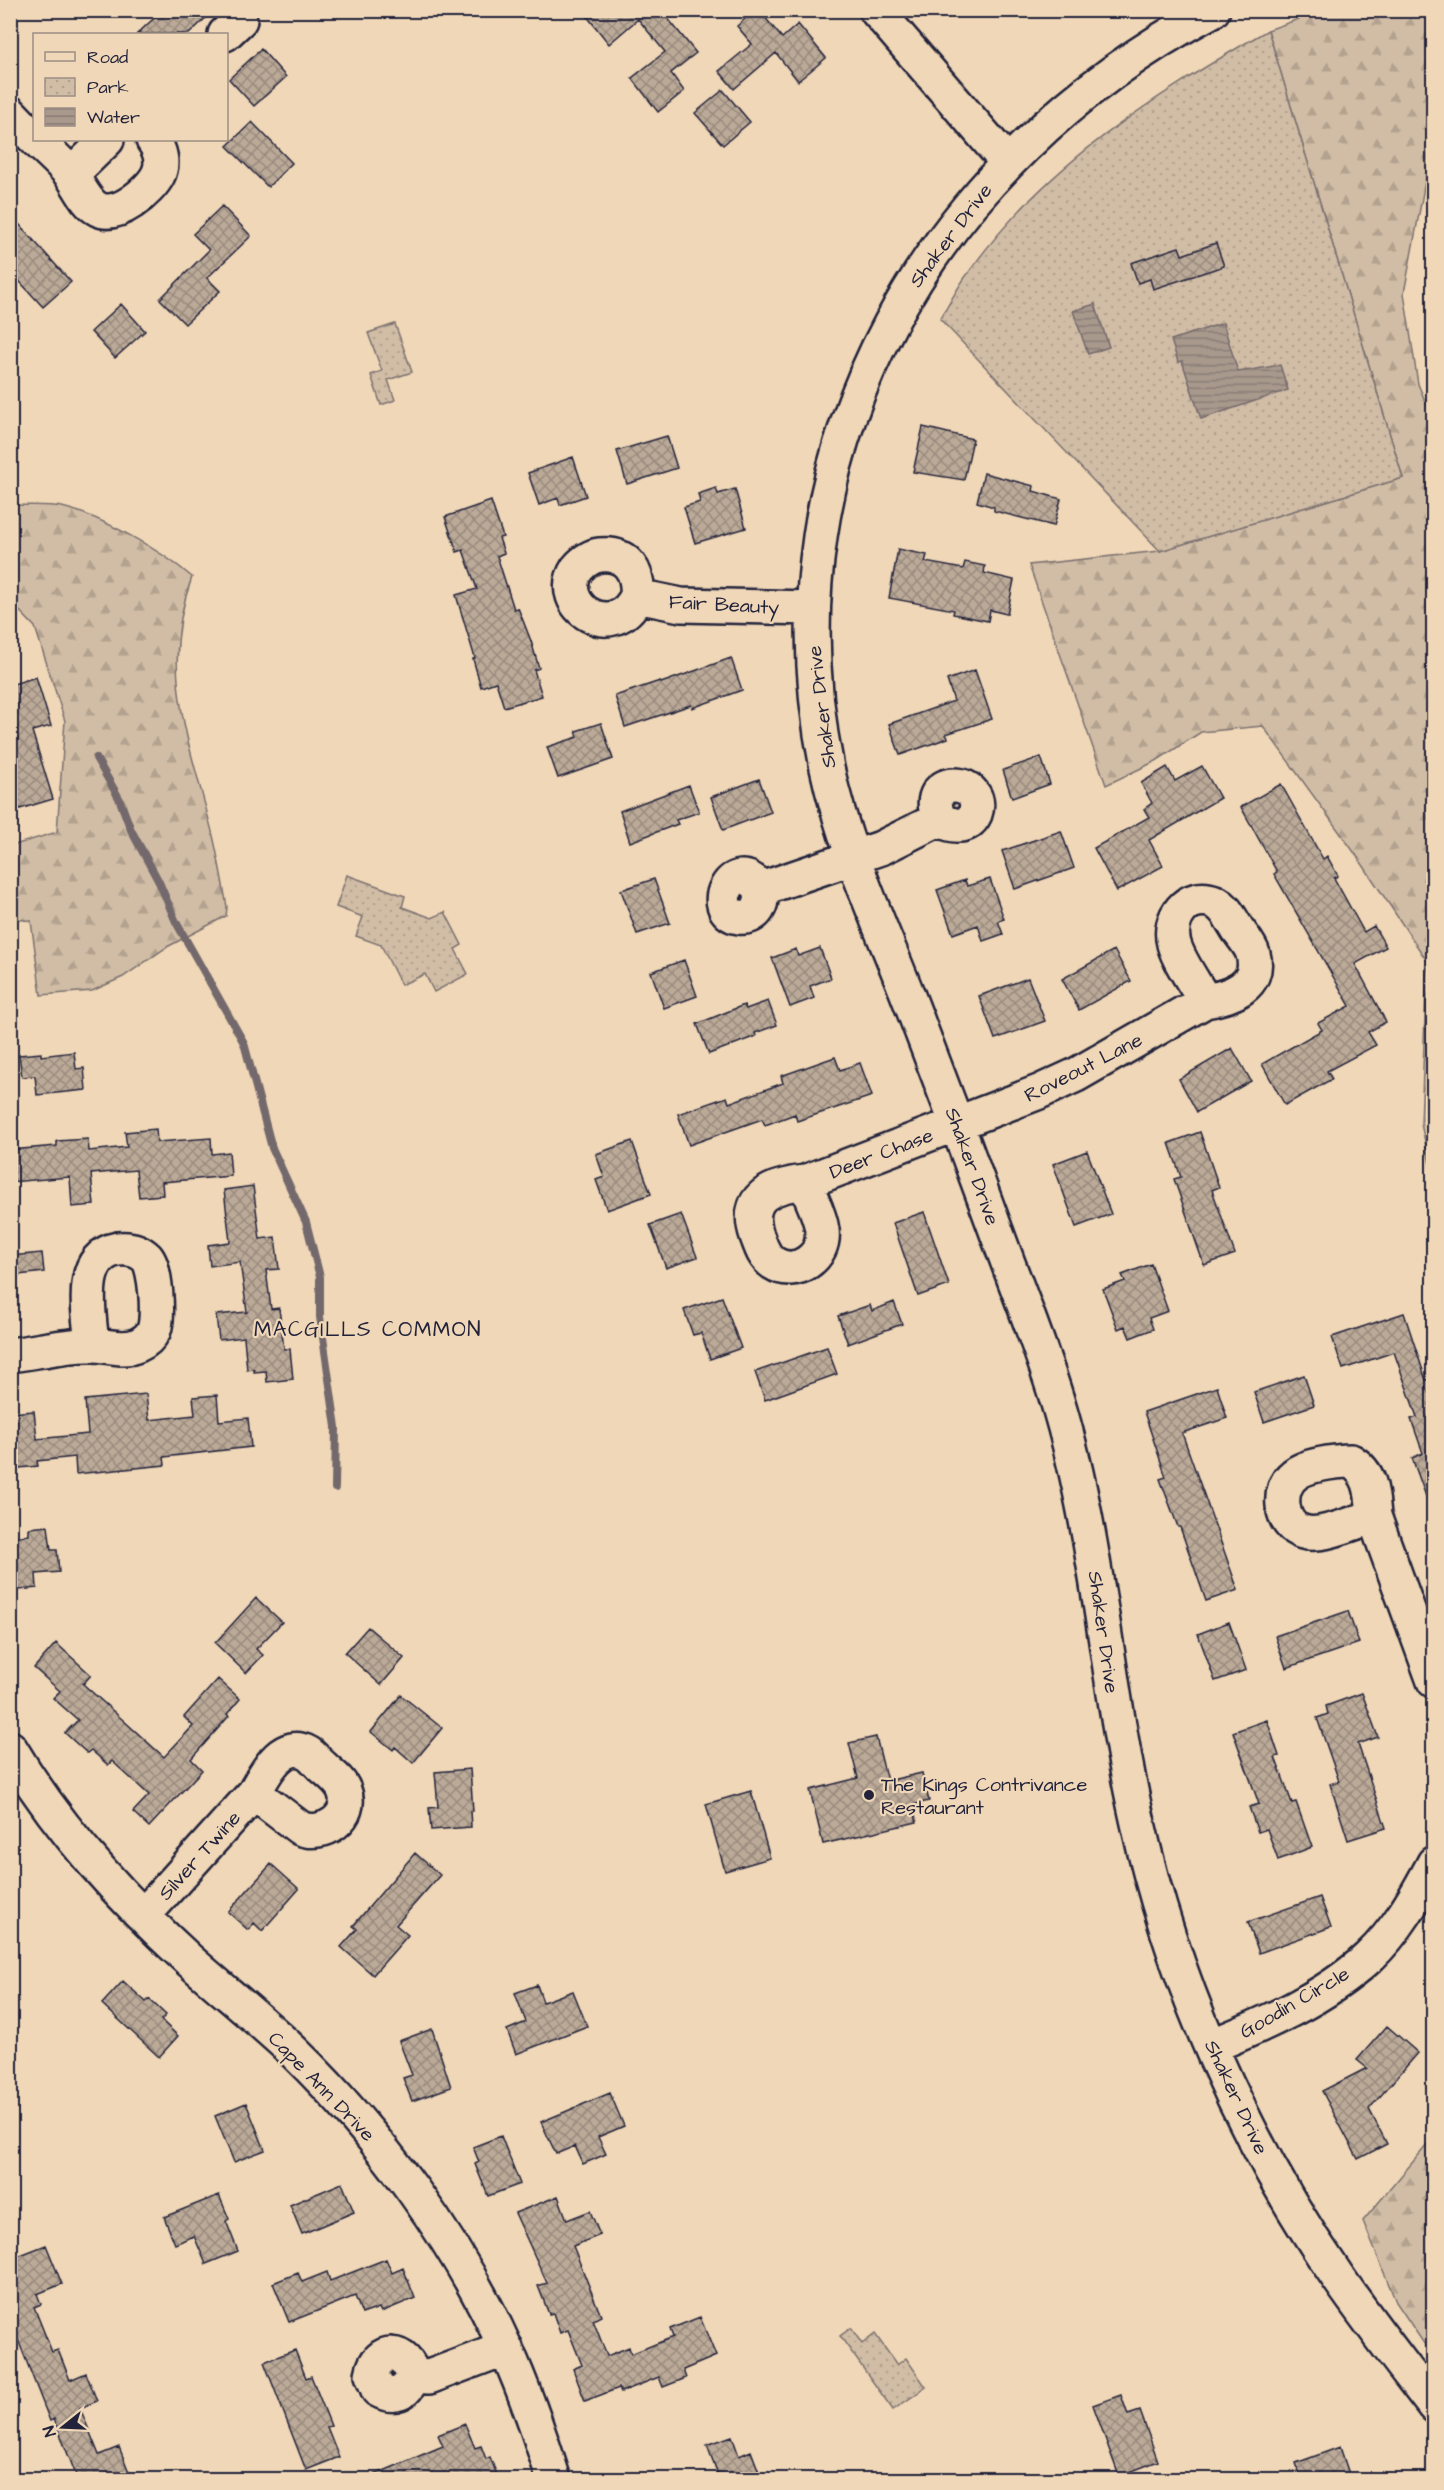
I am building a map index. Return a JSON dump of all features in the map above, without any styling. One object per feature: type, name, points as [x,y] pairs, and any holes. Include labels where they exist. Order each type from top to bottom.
[{"type":"street","points":[[876,10],[1007,162]]},
{"type":"street","name":"Shaker Drive","points":[[1213,10],[1178,29],[1118,69],[1007,162],[931,256],[899,306],[872,360],[842,435],[826,495],[812,608],[814,675],[827,768],[854,858],[958,1124],[1033,1326],[1074,1459],[1091,1538],[1122,1746],[1139,1829],[1162,1909],[1211,2046],[1236,2101],[1297,2214],[1338,2278],[1434,2406]]},
{"type":"street","points":[[10,113],[33,137]]},
{"type":"street","points":[[37,141],[71,175],[87,200],[97,209],[115,211],[128,205],[153,183],[159,173],[161,158],[153,141]]},
{"type":"street","points":[[71,175],[106,141]]},
{"type":"street","name":"Fair Beauty","points":[[637,596],[681,605],[812,608]]},
{"type":"street","points":[[761,889],[881,848],[939,819]]},
{"type":"street","name":"Roveout Lane","points":[[958,1124],[1076,1075],[1204,1001]]},
{"type":"street","name":"Deer Chase","points":[[805,1182],[958,1124]]},
{"type":"street","points":[[10,1355],[92,1345]]},
{"type":"street","points":[[1374,1516],[1434,1681]]},
{"type":"street","name":"Cape Ann Drive","points":[[10,1748],[49,1809],[106,1879],[143,1916],[294,2052],[369,2133],[406,2181],[473,2284],[506,2348],[541,2438],[554,2480]]},
{"type":"street","name":"Silver Twine","points":[[143,1916],[254,1794]]},
{"type":"street","name":"Goodin Circle","points":[[1211,2046],[1300,2004],[1337,1982],[1369,1957],[1396,1926],[1434,1863]]},
{"type":"street","points":[[413,2376],[429,2377],[506,2348]]},
{"type":"green space","points":[[1321,11],[1433,11],[1433,140],[1404,293],[1418,384],[1434,422],[1433,1177],[1421,1124],[1427,961],[1359,859],[1263,726],[1201,732],[1156,761],[1106,785],[1029,565],[1160,551],[1403,478],[1268,30]]},
{"type":"green space","points":[[1268,30],[1403,478],[1160,551],[940,319],[965,277],[999,233],[1067,165],[1144,107]]},
{"type":"green space","points":[[395,324],[412,372],[388,380],[395,400],[381,405],[371,375],[382,371],[368,333]]},
{"type":"green space","points":[[11,505],[62,507],[95,518],[165,556],[192,577],[182,613],[178,646],[178,679],[188,742],[218,857],[227,907],[226,916],[167,947],[123,977],[92,991],[41,995],[31,921],[11,918],[11,846],[57,832],[65,721],[35,627],[11,602]]},
{"type":"green space","points":[[347,875],[405,896],[402,907],[432,918],[445,912],[462,945],[455,949],[468,974],[434,992],[425,974],[401,985],[381,945],[356,936],[363,917],[336,907]]},
{"type":"green space","points":[[1433,2138],[1433,2357],[1396,2302],[1363,2221]]},
{"type":"green space","points":[[851,2328],[862,2344],[875,2334],[897,2365],[906,2358],[926,2387],[893,2410],[840,2336]]},
{"type":"water","points":[[1095,304],[1109,347],[1088,354],[1073,311]]},
{"type":"water","points":[[1223,323],[1238,372],[1280,365],[1288,390],[1201,419],[1182,361],[1178,362],[1171,340]]},
{"type":"building","points":[[163,10],[214,10],[190,33],[138,33]]},
{"type":"building","points":[[582,10],[661,10],[696,53],[671,73],[684,91],[658,112],[632,78],[665,52],[638,19],[609,44]]},
{"type":"building","points":[[755,10],[759,10],[782,38],[798,24],[826,58],[798,81],[776,53],[734,89],[719,71],[752,44],[737,26]]},
{"type":"building","points":[[261,49],[286,77],[254,106],[229,79]]},
{"type":"building","points":[[723,90],[750,122],[723,145],[695,113]]},
{"type":"building","points":[[252,122],[292,163],[268,187],[227,146]]},
{"type":"building","points":[[222,206],[251,236],[207,278],[220,291],[185,324],[160,299],[209,250],[193,234]]},
{"type":"building","points":[[10,214],[71,282],[43,307],[10,271]]},
{"type":"building","points":[[1216,243],[1224,266],[1153,289],[1150,279],[1138,283],[1131,263],[1179,247],[1182,255]]},
{"type":"building","points":[[121,304],[145,331],[115,358],[91,332]]},
{"type":"building","points":[[923,427],[973,439],[964,480],[913,472]]},
{"type":"building","points":[[667,436],[677,468],[627,484],[617,451]]},
{"type":"building","points":[[573,457],[586,496],[560,505],[558,498],[539,505],[528,473]]},
{"type":"building","points":[[984,473],[1034,486],[1033,491],[1061,499],[1054,526],[994,511],[994,507],[977,502]]},
{"type":"building","points":[[716,488],[718,494],[735,489],[746,528],[695,543],[684,507],[700,502],[698,494]]},
{"type":"building","points":[[491,501],[503,537],[499,538],[504,553],[497,556],[514,609],[518,608],[531,641],[539,668],[534,670],[542,696],[504,707],[496,682],[481,687],[473,659],[475,658],[456,595],[477,589],[463,550],[457,552],[445,517]]},
{"type":"building","points":[[898,549],[927,555],[925,562],[963,569],[965,562],[985,566],[984,573],[1014,580],[1007,614],[990,610],[988,621],[953,614],[954,610],[889,598]]},
{"type":"building","points":[[731,658],[742,690],[692,708],[691,705],[625,727],[615,696],[660,681],[661,683]]},
{"type":"building","points":[[975,670],[992,719],[946,734],[948,738],[900,755],[889,724],[954,701],[947,680]]},
{"type":"building","points":[[36,677],[51,726],[32,731],[53,799],[10,812],[10,685]]},
{"type":"building","points":[[601,723],[613,759],[558,778],[547,747],[578,737],[576,731]]},
{"type":"building","points":[[1041,757],[1050,784],[1012,798],[1003,770]]},
{"type":"building","points":[[1202,766],[1220,798],[1149,840],[1163,866],[1117,891],[1094,848],[1149,817],[1144,809],[1152,803],[1141,783],[1167,767],[1175,781]]},
{"type":"building","points":[[759,779],[771,812],[723,830],[711,797]]},
{"type":"building","points":[[1281,784],[1323,859],[1327,856],[1338,876],[1334,878],[1364,932],[1374,926],[1386,947],[1355,964],[1386,1022],[1368,1032],[1376,1045],[1327,1071],[1332,1079],[1285,1105],[1262,1064],[1322,1030],[1318,1023],[1350,1006],[1274,874],[1277,872],[1241,807]]},
{"type":"building","points":[[689,785],[699,812],[676,820],[678,824],[630,842],[620,811]]},
{"type":"building","points":[[1061,831],[1074,868],[1015,889],[1002,851]]},
{"type":"building","points":[[654,879],[670,923],[637,934],[621,890]]},
{"type":"building","points":[[990,879],[1004,919],[998,921],[1003,934],[983,941],[978,925],[953,934],[937,890],[965,880],[967,886]]},
{"type":"building","points":[[820,948],[831,978],[810,986],[814,998],[790,1007],[772,958],[796,949],[798,956]]},
{"type":"building","points":[[1114,950],[1131,981],[1079,1010],[1062,979]]},
{"type":"building","points":[[684,960],[697,996],[664,1008],[651,972]]},
{"type":"building","points":[[1028,978],[1045,1021],[995,1039],[979,996]]},
{"type":"building","points":[[768,1001],[777,1025],[755,1033],[756,1036],[709,1054],[697,1024],[744,1005],[746,1009]]},
{"type":"building","points":[[1232,1048],[1251,1081],[1197,1112],[1179,1079]]},
{"type":"building","points":[[74,1052],[76,1069],[84,1068],[86,1090],[37,1095],[35,1076],[22,1077],[19,1055],[41,1053],[41,1056]]},
{"type":"building","points":[[835,1057],[840,1070],[860,1063],[872,1096],[797,1121],[795,1114],[765,1125],[762,1119],[689,1145],[678,1114],[727,1097],[729,1103],[783,1083],[781,1076]]},
{"type":"building","points":[[156,1129],[157,1142],[211,1138],[212,1154],[229,1152],[231,1176],[162,1182],[163,1195],[139,1197],[136,1170],[91,1174],[94,1205],[72,1207],[70,1177],[10,1182],[10,1150],[57,1146],[57,1141],[88,1139],[89,1151],[127,1147],[125,1132]]},
{"type":"building","points":[[1200,1132],[1219,1187],[1212,1190],[1235,1254],[1204,1265],[1174,1179],[1181,1177],[1169,1143]]},
{"type":"building","points":[[632,1141],[651,1194],[607,1210],[596,1180],[604,1177],[596,1154]]},
{"type":"building","points":[[1087,1151],[1111,1214],[1076,1227],[1053,1164]]},
{"type":"building","points":[[253,1186],[260,1239],[275,1237],[279,1269],[266,1270],[271,1309],[279,1308],[284,1349],[290,1349],[293,1379],[267,1382],[266,1371],[247,1370],[244,1337],[219,1340],[216,1315],[247,1312],[240,1262],[210,1266],[208,1245],[230,1242],[224,1190]]},
{"type":"building","points":[[924,1212],[949,1285],[918,1296],[893,1223]]},
{"type":"building","points":[[681,1214],[697,1257],[666,1268],[650,1225]]},
{"type":"building","points":[[42,1253],[44,1272],[10,1276],[10,1256]]},
{"type":"building","points":[[1151,1264],[1168,1311],[1149,1318],[1153,1329],[1130,1338],[1125,1326],[1118,1329],[1103,1289],[1125,1281],[1122,1275]]},
{"type":"building","points":[[722,1297],[741,1348],[710,1359],[701,1333],[693,1335],[684,1310]]},
{"type":"building","points":[[894,1302],[902,1324],[848,1344],[838,1316],[870,1305],[872,1311]]},
{"type":"building","points":[[1404,1313],[1426,1380],[1434,1377],[1434,1510],[1431,1510],[1412,1458],[1423,1453],[1411,1419],[1417,1417],[1394,1352],[1343,1369],[1332,1337]]},
{"type":"building","points":[[827,1347],[837,1374],[765,1400],[755,1372]]},
{"type":"building","points":[[1304,1375],[1314,1405],[1264,1422],[1254,1392]]},
{"type":"building","points":[[1217,1387],[1227,1418],[1182,1433],[1238,1590],[1206,1601],[1160,1479],[1166,1477],[1144,1412]]},
{"type":"building","points":[[146,1394],[149,1420],[195,1415],[193,1397],[217,1395],[219,1421],[248,1418],[251,1447],[164,1457],[165,1465],[76,1474],[75,1457],[37,1461],[38,1466],[10,1469],[10,1413],[34,1411],[37,1439],[88,1434],[85,1400]]},
{"type":"building","points":[[48,1526],[51,1550],[57,1550],[59,1572],[36,1574],[37,1588],[10,1591],[10,1566],[15,1566],[12,1537],[29,1535],[29,1528]]},
{"type":"building","points":[[256,1598],[282,1622],[256,1649],[263,1655],[246,1673],[215,1643]]},
{"type":"building","points":[[1348,1611],[1359,1643],[1286,1668],[1275,1636]]},
{"type":"building","points":[[1229,1622],[1246,1670],[1215,1681],[1198,1634]]},
{"type":"building","points":[[368,1627],[404,1658],[381,1685],[345,1653]]},
{"type":"building","points":[[56,1643],[91,1675],[83,1684],[164,1757],[193,1726],[184,1717],[218,1679],[240,1699],[227,1714],[229,1716],[191,1759],[202,1770],[149,1827],[133,1812],[149,1795],[112,1761],[108,1765],[91,1750],[87,1753],[65,1733],[78,1720],[53,1698],[60,1691],[34,1668]]},
{"type":"building","points":[[1362,1693],[1378,1737],[1358,1744],[1386,1828],[1348,1840],[1330,1784],[1339,1781],[1317,1718],[1328,1714],[1326,1706]]},
{"type":"building","points":[[401,1695],[442,1728],[413,1763],[395,1747],[393,1750],[371,1732]]},
{"type":"building","points":[[1267,1720],[1279,1756],[1275,1757],[1292,1803],[1296,1802],[1312,1847],[1278,1860],[1267,1829],[1258,1832],[1249,1807],[1259,1804],[1233,1732]]},
{"type":"building","name":"The Kings Contrivance Restaurant","points":[[876,1737],[887,1781],[922,1773],[929,1801],[912,1805],[917,1822],[823,1844],[810,1790],[858,1778],[849,1743]]},
{"type":"building","points":[[470,1769],[473,1811],[470,1811],[471,1827],[431,1830],[429,1808],[438,1807],[435,1772]]},
{"type":"building","points":[[751,1791],[770,1858],[725,1871],[706,1804]]},
{"type":"building","points":[[415,1853],[440,1875],[396,1925],[408,1935],[373,1975],[341,1947],[357,1929],[353,1926]]},
{"type":"building","points":[[271,1864],[299,1889],[262,1931],[254,1923],[248,1930],[228,1912]]},
{"type":"building","points":[[1320,1897],[1331,1927],[1259,1953],[1248,1922]]},
{"type":"building","points":[[123,1981],[146,2002],[149,1999],[166,2015],[161,2020],[178,2036],[159,2057],[102,2004]]},
{"type":"building","points":[[537,1985],[543,2002],[573,1991],[587,2026],[516,2054],[507,2030],[526,2022],[515,1993]]},
{"type":"building","points":[[1387,2026],[1418,2053],[1369,2109],[1387,2144],[1358,2159],[1322,2091],[1367,2068],[1357,2060]]},
{"type":"building","points":[[432,2029],[451,2087],[412,2101],[403,2078],[412,2075],[399,2041]]},
{"type":"building","points":[[610,2093],[624,2126],[598,2137],[606,2154],[583,2164],[575,2146],[556,2154],[541,2122]]},
{"type":"building","points":[[246,2103],[265,2150],[234,2162],[215,2116]]},
{"type":"building","points":[[501,2136],[520,2184],[488,2196],[475,2164],[479,2162],[473,2147]]},
{"type":"building","points":[[342,2183],[354,2212],[302,2234],[290,2205]]},
{"type":"building","points":[[219,2195],[238,2251],[206,2264],[194,2236],[175,2244],[164,2217]]},
{"type":"building","points":[[558,2196],[567,2220],[590,2211],[600,2235],[573,2246],[601,2316],[593,2320],[607,2356],[629,2347],[631,2354],[673,2337],[670,2329],[700,2317],[716,2356],[683,2370],[686,2378],[663,2387],[659,2377],[621,2392],[619,2388],[585,2401],[573,2369],[582,2365],[568,2330],[560,2333],[553,2313],[549,2314],[538,2286],[547,2283],[515,2213]]},
{"type":"building","points":[[46,2245],[62,2284],[37,2294],[41,2304],[34,2307],[52,2352],[58,2350],[70,2380],[86,2373],[97,2401],[80,2408],[99,2455],[119,2447],[129,2472],[111,2480],[78,2480],[54,2419],[50,2421],[15,2332],[10,2333],[10,2259]]},
{"type":"building","points":[[386,2259],[392,2273],[403,2268],[415,2298],[381,2312],[379,2308],[362,2314],[355,2296],[289,2322],[273,2283],[298,2273],[302,2282],[327,2272],[330,2281]]},
{"type":"building","points":[[295,2350],[306,2378],[311,2376],[331,2426],[327,2427],[339,2457],[306,2470],[264,2362]]},
{"type":"building","points":[[1121,2395],[1128,2415],[1140,2411],[1158,2461],[1119,2476],[1093,2405]]},
{"type":"building","points":[[465,2424],[475,2448],[481,2446],[486,2459],[490,2457],[499,2480],[362,2480],[443,2446],[438,2435]]},
{"type":"building","points":[[732,2436],[739,2456],[751,2451],[762,2480],[720,2480],[707,2445]]},
{"type":"building","points":[[1340,2447],[1351,2480],[1302,2480],[1296,2463]]},
{"type":"waterway","points":[[96,758],[119,798],[131,830],[159,882],[176,922],[244,1043],[272,1148],[306,1222],[320,1277],[320,1317],[336,1427],[335,1488]]},
{"type":"place","name":"The Kings Contrivance Restaurant","points":[[869,1795]]},
{"type":"district","name":"MACGILLS COMMON","points":[[368,1329]]}]
